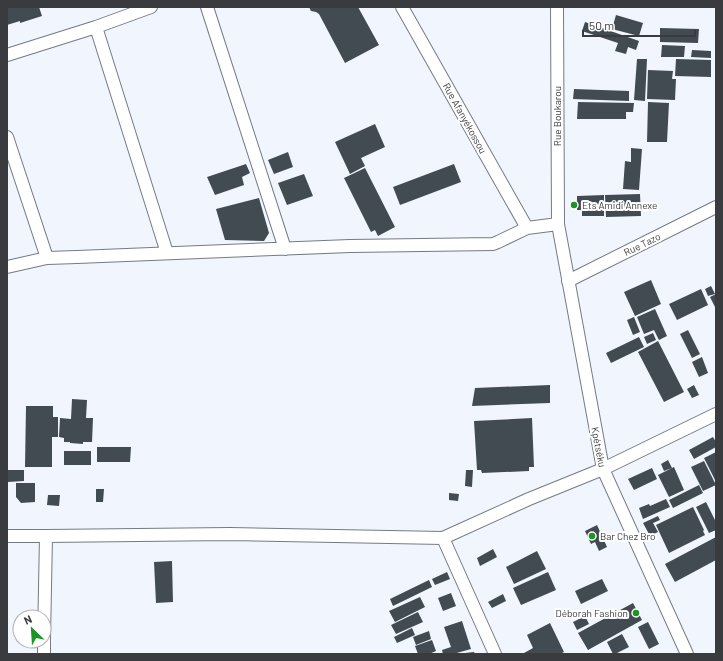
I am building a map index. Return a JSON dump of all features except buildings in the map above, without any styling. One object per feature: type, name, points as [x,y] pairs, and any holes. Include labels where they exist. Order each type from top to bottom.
[{"type":"street","points":[[7,55],[96,27],[151,7]]},
{"type":"street","points":[[207,7],[285,249]]},
{"type":"street","name":"Rue Afanyékossou","points":[[402,7],[527,228]]},
{"type":"street","name":"Rue Boukarou","points":[[557,7],[558,224]]},
{"type":"street","points":[[96,27],[167,253]]},
{"type":"street","points":[[7,137],[47,258]]},
{"type":"street","name":"Rue Tazo","points":[[568,281],[716,208]]},
{"type":"street","points":[[7,267],[47,258],[350,246],[493,244],[527,228],[558,224]]},
{"type":"street","name":"Kpétséku","points":[[558,224],[602,469],[687,654]]},
{"type":"street","points":[[8,533],[46,536],[230,534],[443,538],[529,499],[602,469],[716,414]]},
{"type":"street","points":[[45,609],[46,536]]},
{"type":"street","points":[[443,538],[495,654]]},
{"type":"place","name":"Ets Amidi Annexe","points":[[574,205]]},
{"type":"place","name":"Bar Chez Bro","points":[[592,536]]},
{"type":"place","name":"Déborah Fashion","points":[[636,613]]}]
